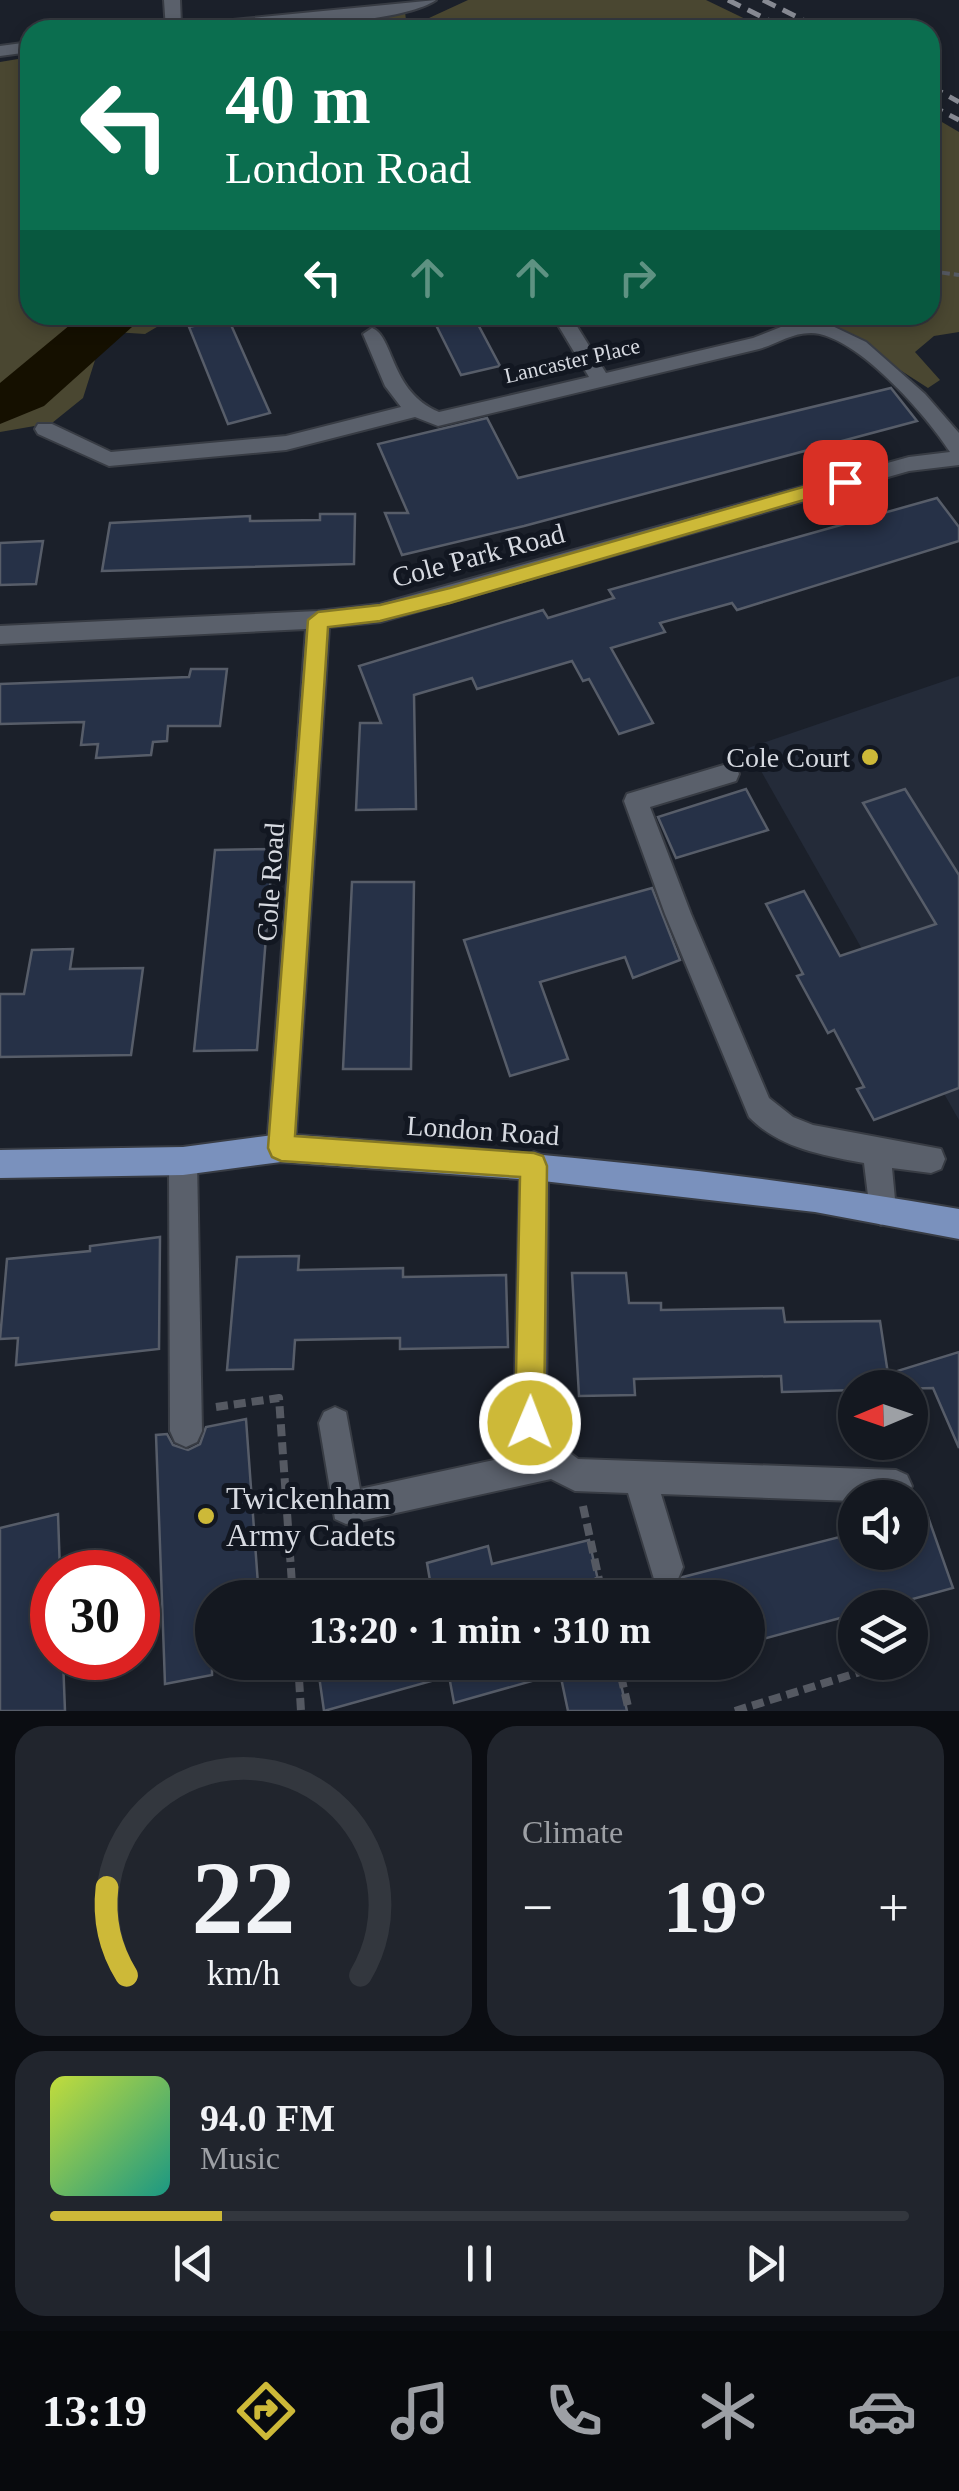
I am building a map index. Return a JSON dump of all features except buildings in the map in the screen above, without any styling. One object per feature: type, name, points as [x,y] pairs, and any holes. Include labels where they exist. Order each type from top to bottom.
[{"type":"main road","name":"London Road","points":[[0,1164],[183,1162],[281,1148],[534,1166],[815,1198],[959,1224]]},
{"type":"street","points":[[295,20],[374,13],[428,0]]},
{"type":"street","points":[[567,325],[600,379]]},
{"type":"street","name":"Lancaster Place","points":[[45,429],[109,459],[286,444],[414,411],[438,419],[759,342],[787,327],[828,329],[870,355],[926,408],[959,449]]},
{"type":"street","points":[[372,334],[400,396],[414,411]]},
{"type":"street","name":"Cole Park Road","points":[[0,635],[318,620],[380,613],[909,464],[959,458]]},
{"type":"street","name":"Cole Road","points":[[281,1148],[318,620]]},
{"type":"street","points":[[728,774],[636,801],[678,914],[759,1107],[769,1120],[788,1132],[877,1152],[931,1159]]},
{"type":"street","points":[[877,1152],[881,1210]]},
{"type":"street","points":[[183,1162],[186,1432]]},
{"type":"street","points":[[534,1166],[530,1423],[537,1447],[563,1469]]},
{"type":"street","points":[[335,1423],[346,1508],[563,1469],[640,1478],[838,1484]]},
{"type":"street","points":[[640,1478],[666,1567]]},
{"type":"path","points":[[208,1390],[209,1408],[279,1398],[292,1580]]},
{"type":"path","points":[[563,1469],[594,1546],[599,1580]]},
{"type":"path","points":[[735,1711],[838,1679]]},
{"type":"path","points":[[299,1680],[301,1711]]},
{"type":"path","points":[[622,1680],[629,1711]]},
{"type":"shaded area","points":[[468,0],[706,0],[747,20],[406,20],[429,18]]},
{"type":"shaded area","points":[[348,8],[405,12],[406,20],[257,20]]},
{"type":"shaded area","points":[[20,59],[20,325],[160,325],[145,334],[114,332],[96,357],[83,398],[52,423],[0,432],[0,62]]},
{"type":"shaded area","points":[[940,121],[959,132],[959,332],[934,336],[915,352],[940,380],[928,388],[830,325],[940,325]]},
{"type":"shaded area","points":[[959,676],[959,1120],[748,748]]},
{"type":"waterway","points":[[0,406],[25,393],[103,325]]},
{"type":"railway","points":[[728,0],[768,20]]},
{"type":"railway","points":[[763,0],[803,20]]},
{"type":"railway","points":[[940,92],[959,102]]},
{"type":"railway","points":[[940,110],[959,120]]},
{"type":"place","name":"Cole Court","points":[[870,757]]},
{"type":"place","name":"Twickenham Army Cadets","points":[[206,1516]]},
{"type":"route","points":[[530,1423],[534,1166],[281,1148],[318,620],[380,613],[450,596],[845,482]]}]
